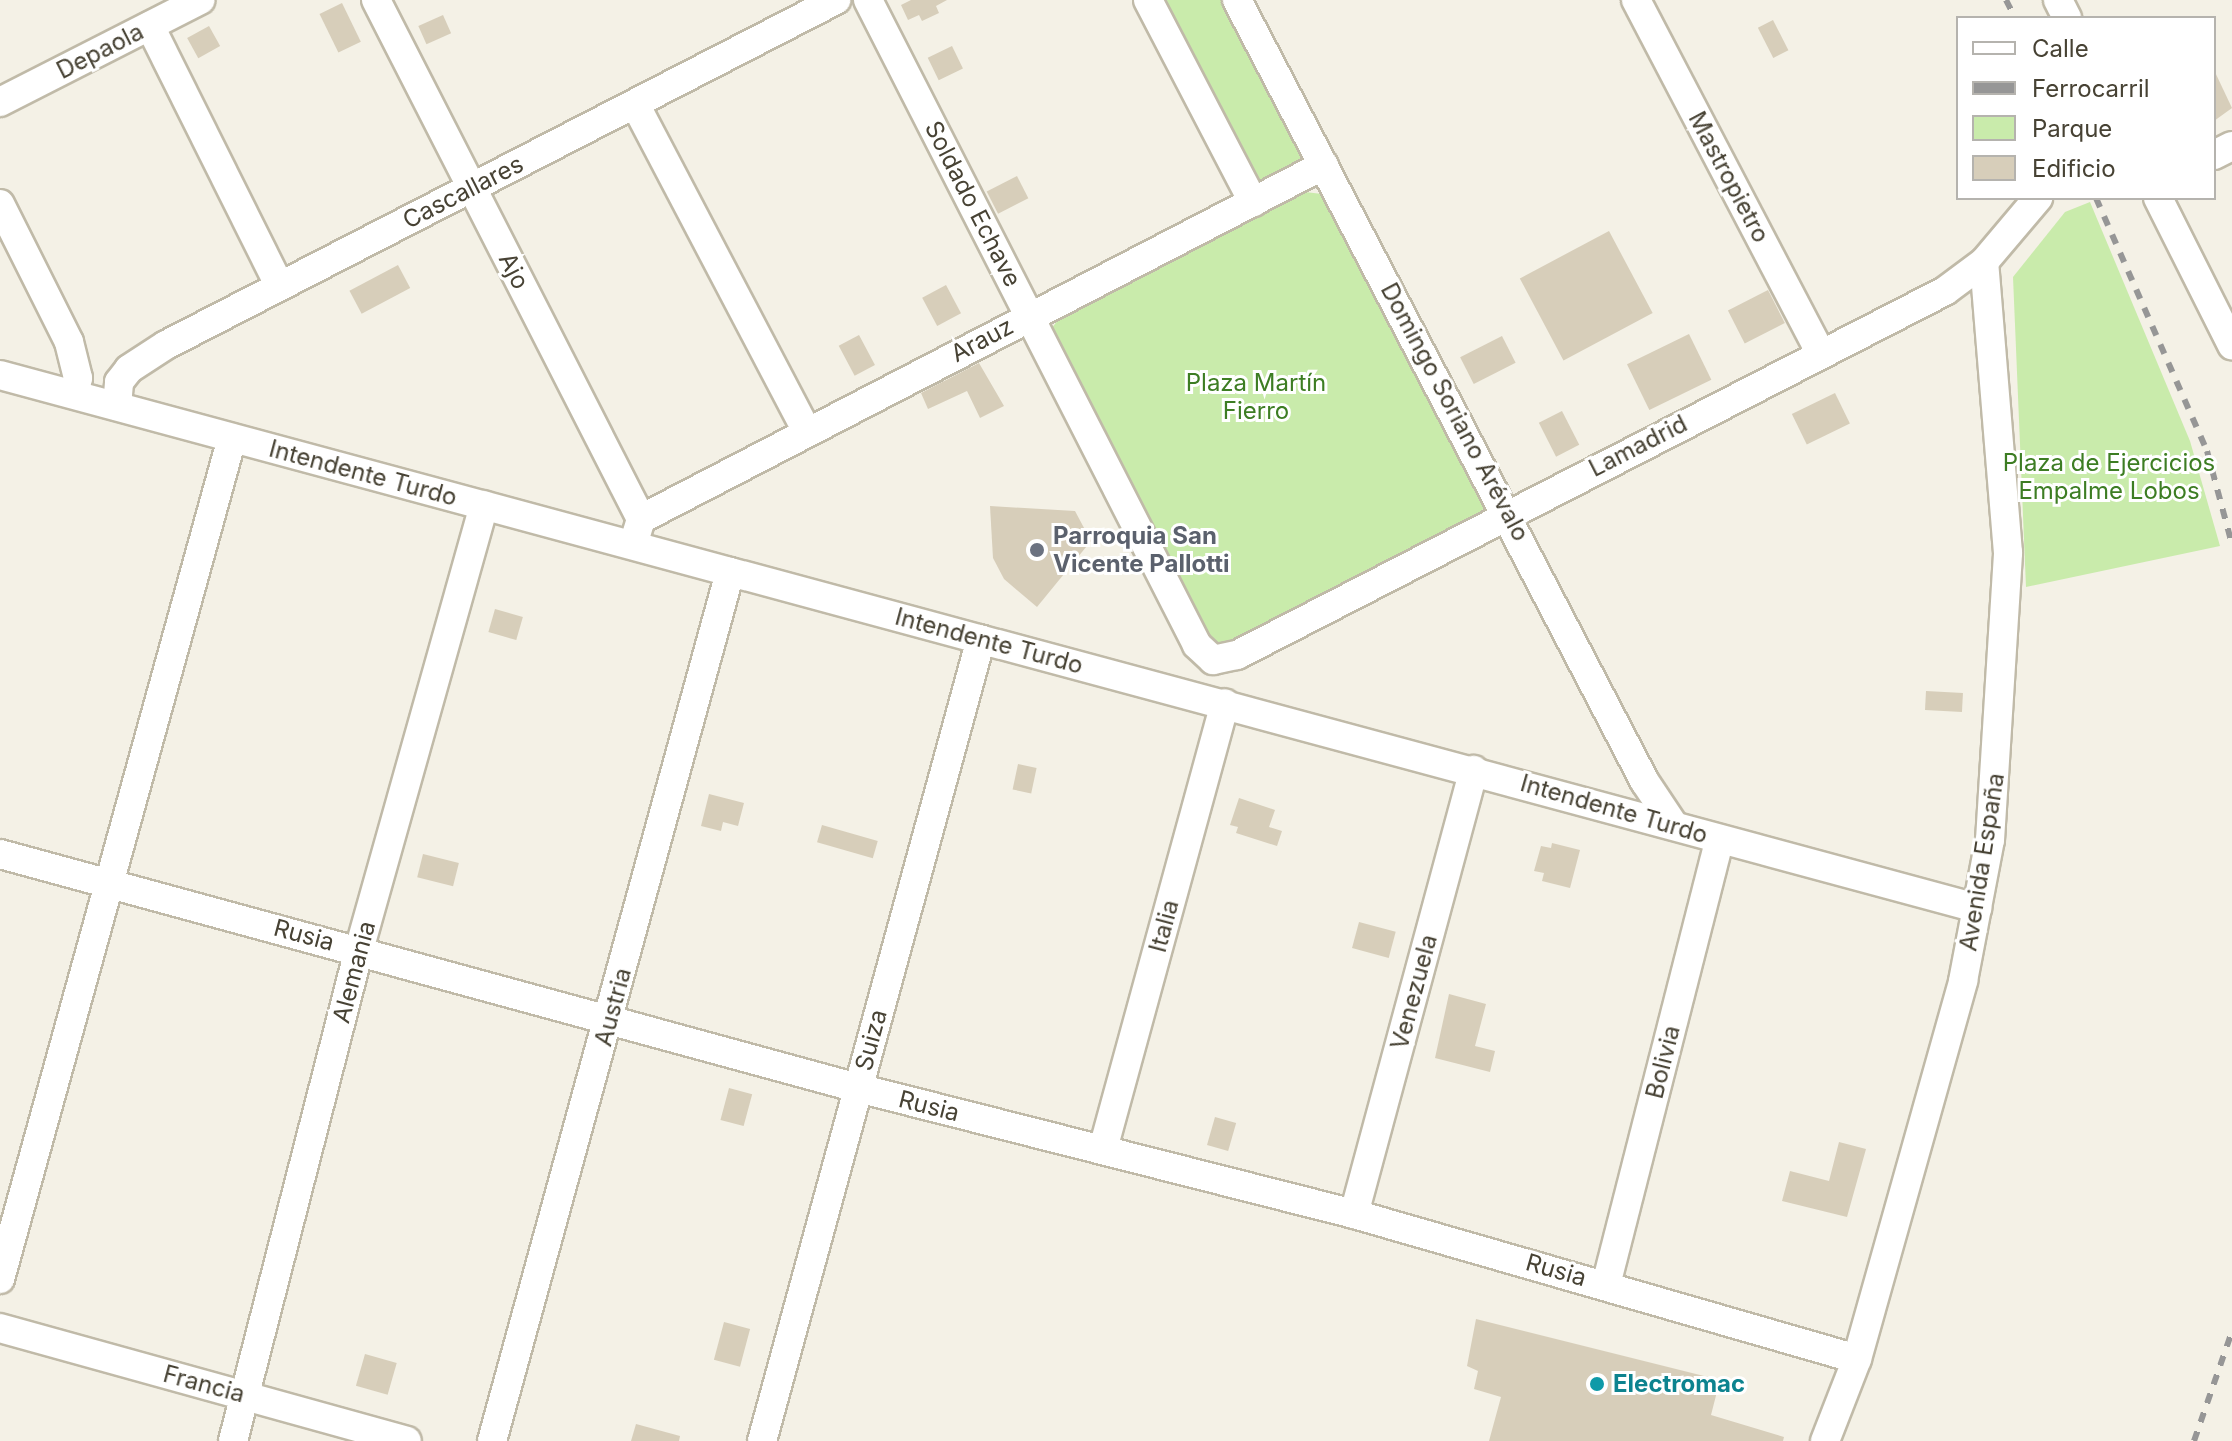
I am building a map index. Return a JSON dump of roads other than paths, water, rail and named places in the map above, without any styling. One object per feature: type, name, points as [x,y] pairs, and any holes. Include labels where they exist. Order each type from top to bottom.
[{"type":"street","name":"Depaola","points":[[0,102],[200,0]]},
{"type":"street","name":"Ajo","points":[[376,0],[472,187],[637,531]]},
{"type":"street","name":"Soldado Echave","points":[[868,0],[1197,645],[1213,660]]},
{"type":"street","points":[[1148,0],[1253,202]]},
{"type":"street","name":"Domingo Soriano Arévalo","points":[[1237,0],[1508,512],[1645,782],[1673,824]]},
{"type":"street","name":"Mastropietro","points":[[1636,0],[1821,354]]},
{"type":"street","name":"Cascallares","points":[[117,406],[119,382],[129,369],[279,285],[832,1]]},
{"type":"street","points":[[150,26],[279,285]]},
{"type":"street","points":[[635,104],[807,432]]},
{"type":"street","name":"Arauz","points":[[637,531],[807,432],[1324,165]]},
{"type":"street","name":"Lamadrid","points":[[1213,660],[1237,655],[1508,512],[1945,291],[1984,262],[2036,200]]},
{"type":"street","points":[[2159,200],[2232,345]]},
{"type":"street","points":[[0,204],[69,342],[78,378],[74,394]]},
{"type":"street","name":"Avenida España","points":[[1825,1441],[1857,1359],[1963,981],[1997,782],[2008,553],[1984,262]]},
{"type":"street","name":"Intendente Turdo","points":[[0,375],[484,505],[637,531],[730,572],[1977,908]]},
{"type":"street","points":[[0,1279],[232,438]]},
{"type":"street","name":"Alemania","points":[[233,1441],[359,950],[484,505]]},
{"type":"street","name":"Austria","points":[[492,1441],[730,572]]},
{"type":"street","name":"Suiza","points":[[762,1441],[981,639]]},
{"type":"street","name":"Italia","points":[[1103,1149],[1216,701],[1213,660]]},
{"type":"street","name":"Venezuela","points":[[1354,1214],[1474,770]]},
{"type":"street","name":"Bolivia","points":[[1606,1285],[1720,839]]},
{"type":"street","name":"Rusia","points":[[0,854],[858,1088],[1354,1214],[1857,1359]]},
{"type":"street","name":"Francia","points":[[0,1328],[407,1441]]},
{"type":"railway","points":[[2006,0],[2014,16]]},
{"type":"railway","points":[[2097,200],[2207,451],[2232,544]]},
{"type":"railway","points":[[2194,1441],[2232,1331]]},
{"type":"place","name":"Parroquia San Vicente Pallotti","points":[[1037,550]]},
{"type":"place","name":"Electromac","points":[[1597,1384]]},
{"type":"park label","name":"Plaza Martín Fierro","points":[[1256,397]]},
{"type":"park label","name":"Plaza de Ejercicios Empalme Lobos","points":[[2109,477]]}]
